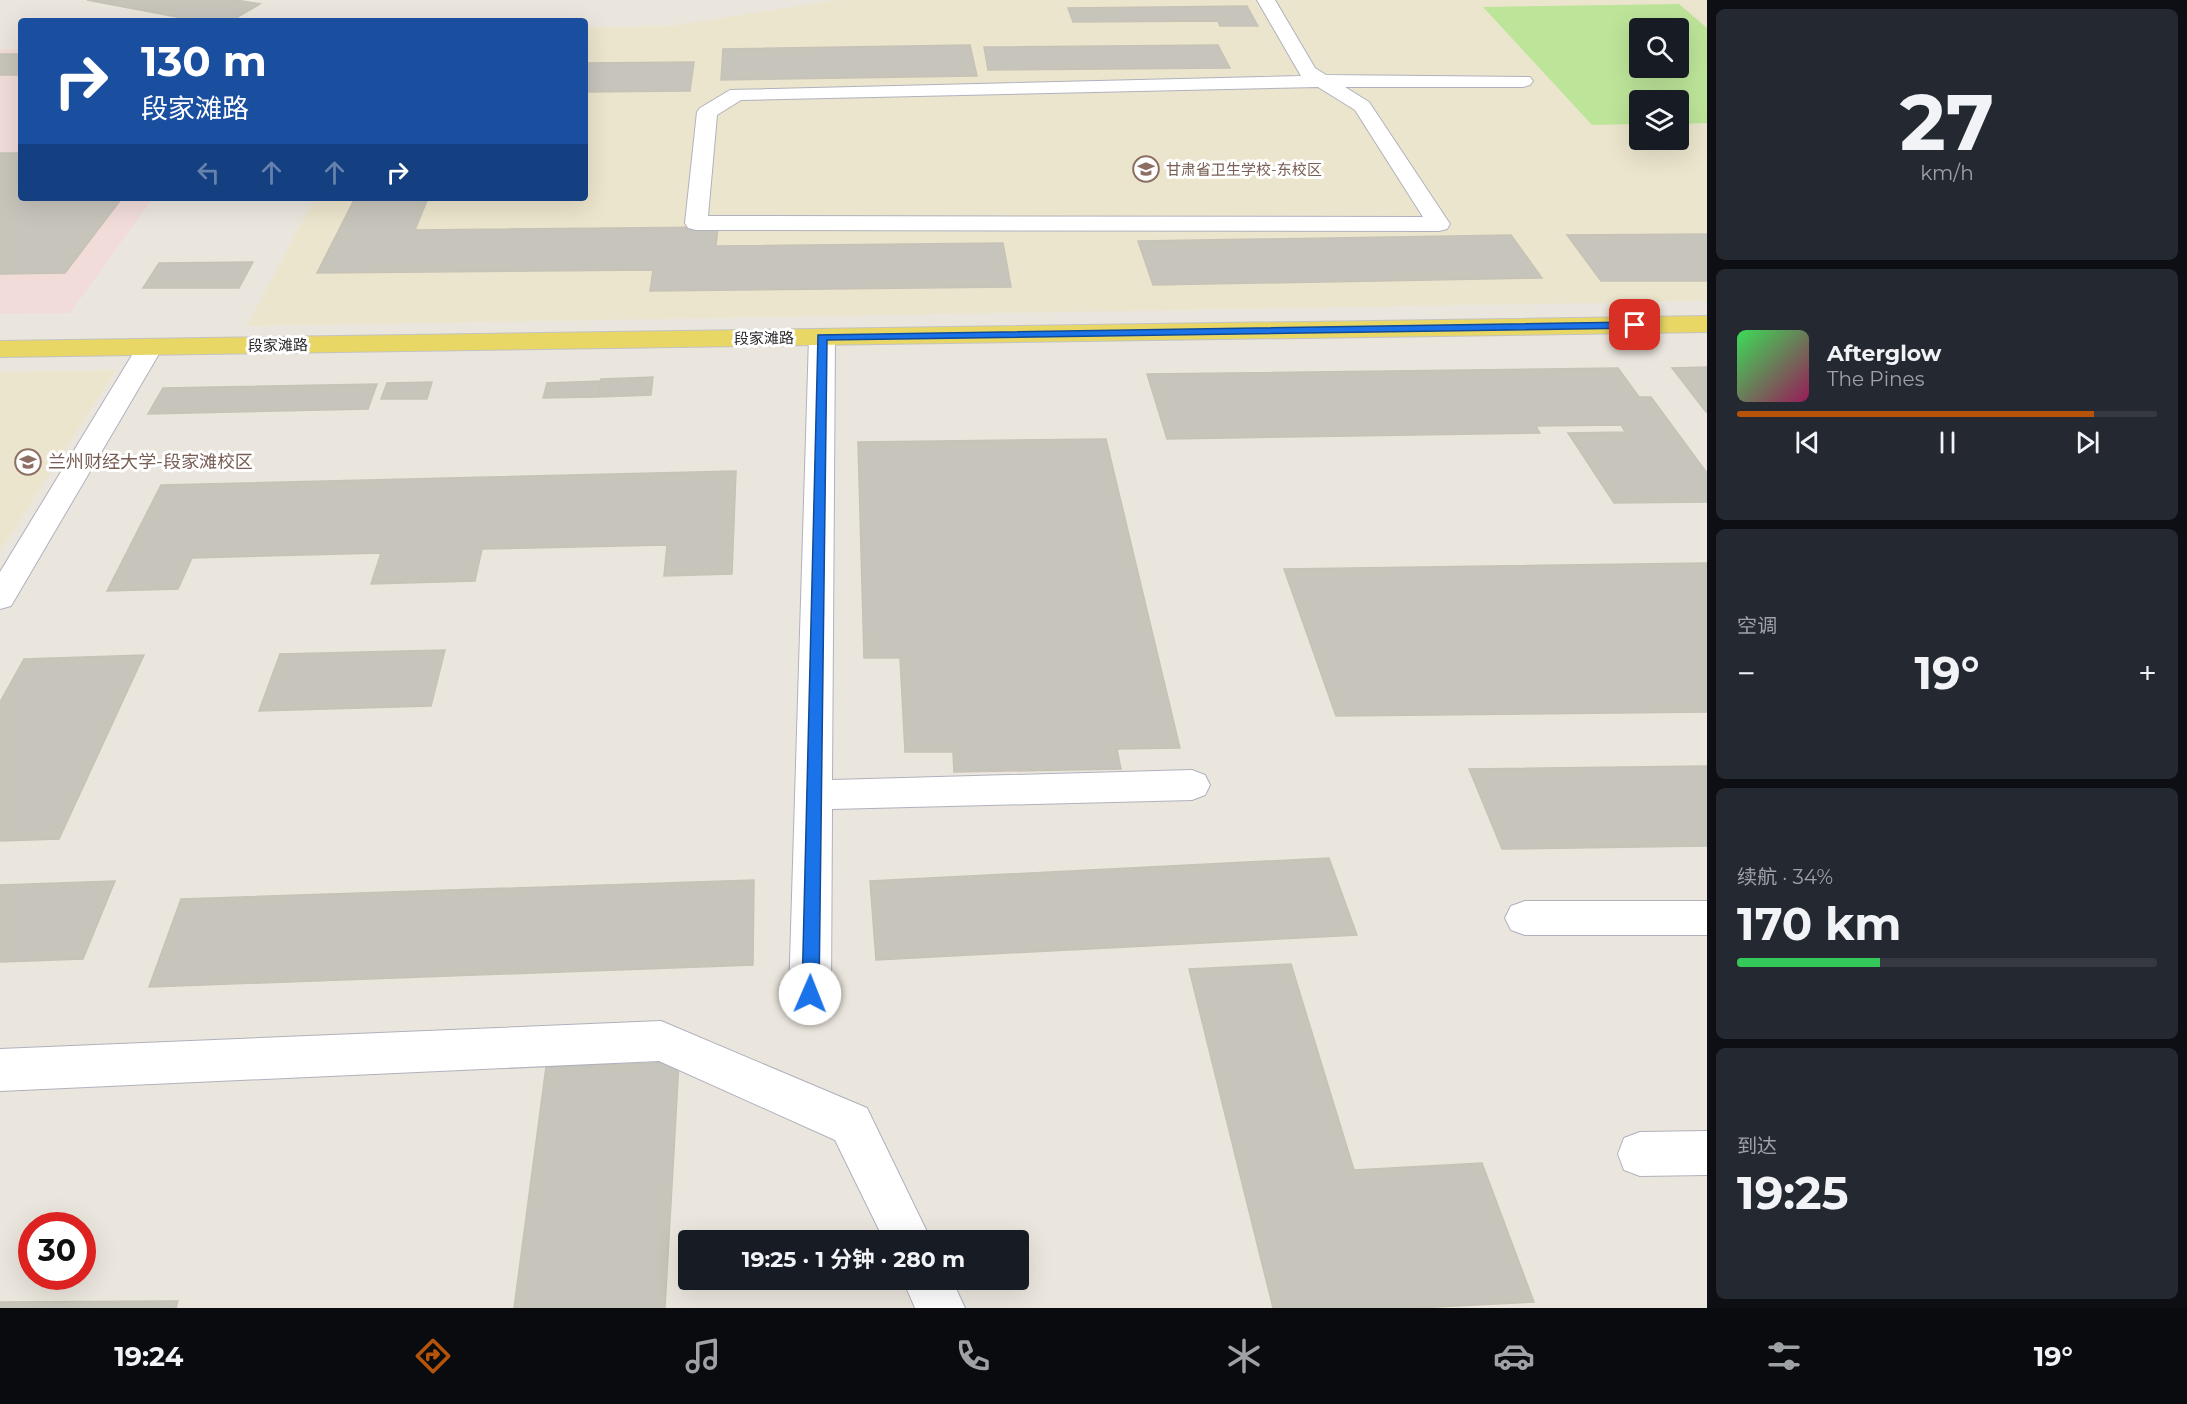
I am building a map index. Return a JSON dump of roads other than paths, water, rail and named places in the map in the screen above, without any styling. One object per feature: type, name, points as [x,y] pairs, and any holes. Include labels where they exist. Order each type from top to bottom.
[{"type":"main road","name":"段家滩路","points":[[0,349],[1707,324]]},
{"type":"street","points":[[1266,0],[1308,72],[1323,81],[1362,106],[1439,224],[696,223],[707,112],[737,93],[1323,81],[1522,81]]},
{"type":"street","points":[[810,994],[822,337]]},
{"type":"street","points":[[0,598],[150,347]]},
{"type":"street","points":[[814,795],[1192,785]]},
{"type":"street","points":[[1525,918],[1707,918]]},
{"type":"street","points":[[0,1070],[661,1041],[851,1124],[903,1230]]},
{"type":"street","points":[[1640,1154],[1707,1153]]},
{"type":"street","points":[[932,1290],[941,1308]]},
{"type":"place","name":"甘肃省卫生学校-东校区","points":[[1146,169]]},
{"type":"place","name":"兰州财经大学-段家滩校区","points":[[28,462]]}]
